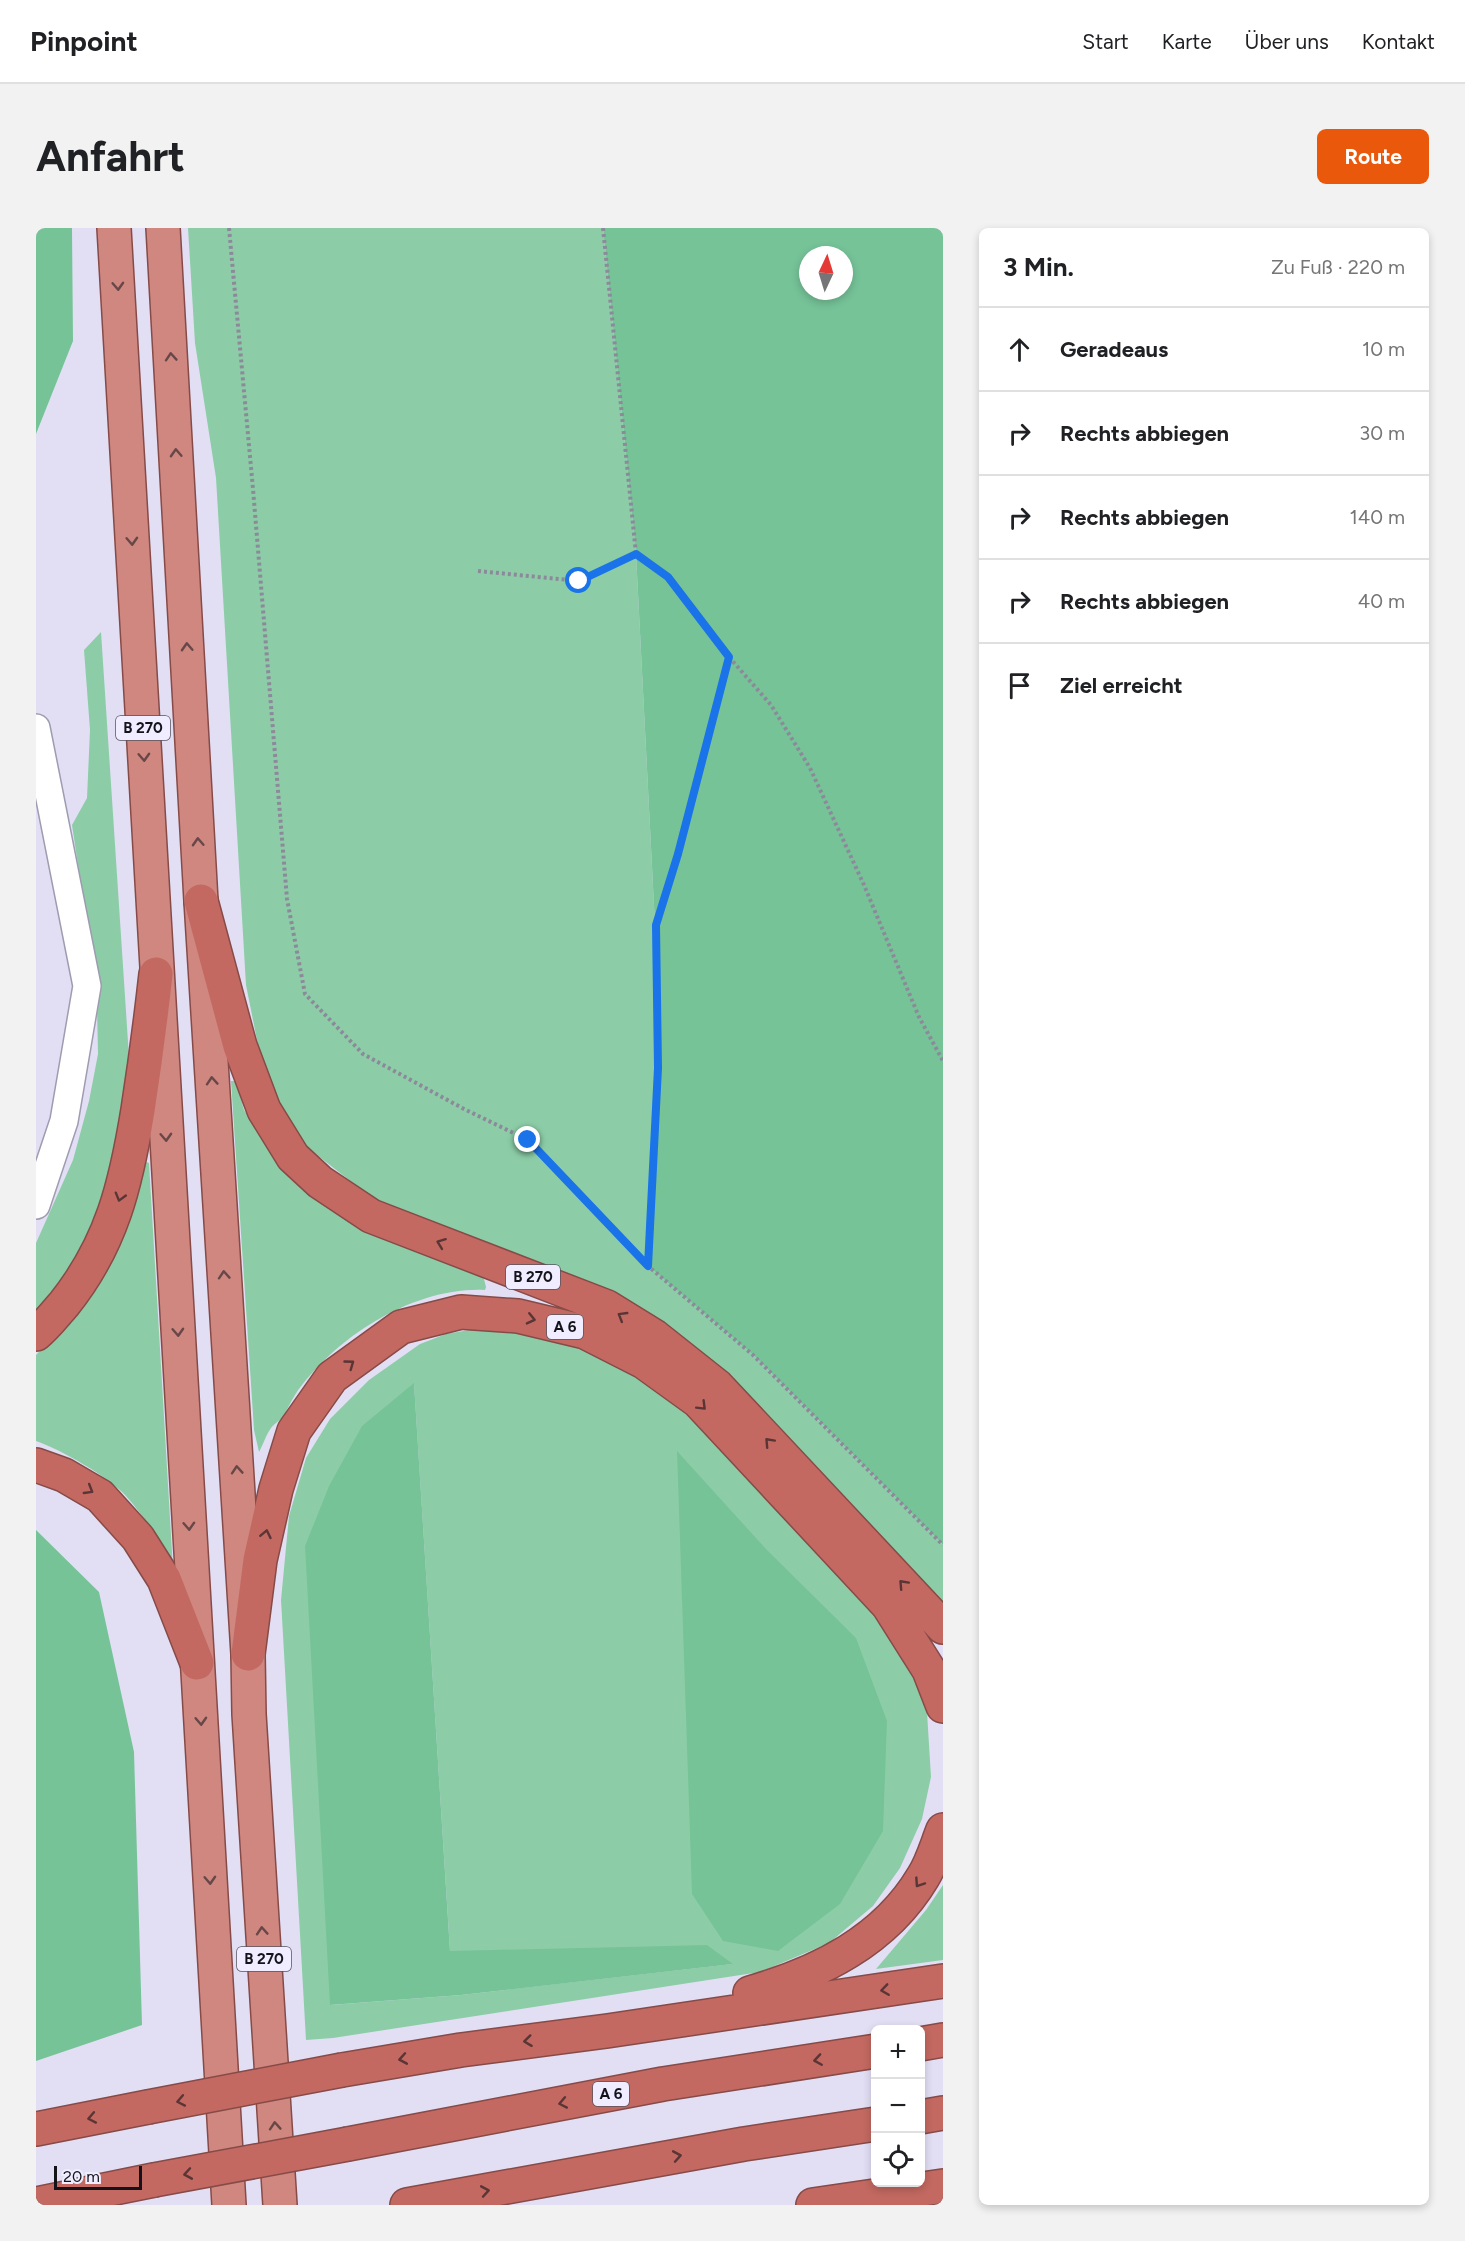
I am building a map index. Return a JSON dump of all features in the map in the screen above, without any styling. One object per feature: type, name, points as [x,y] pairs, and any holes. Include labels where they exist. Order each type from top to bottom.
[{"type":"highway","name":"B 270","points":[[114,228],[229,2205]]},
{"type":"highway","name":"B 270","points":[[163,228],[201,901],[248,1654],[249,1714],[280,2205]]},
{"type":"highway","name":"B 270","points":[[201,901],[240,1046],[264,1110],[293,1157],[320,1182],[371,1216],[607,1307],[654,1336],[717,1386],[943,1627]]},
{"type":"highway","points":[[36,1334],[44,1328],[77,1287],[100,1248],[116,1212],[129,1168],[146,1060],[156,974]]},
{"type":"highway","name":"A 6","points":[[248,1654],[260,1560],[279,1479],[294,1431],[332,1377],[401,1327],[461,1312],[507,1315],[585,1332],[644,1362],[698,1401],[888,1605],[929,1670],[943,1706]]},
{"type":"highway","name":"B 270","points":[[36,1465],[64,1475],[100,1496],[138,1538],[164,1579],[197,1663]]},
{"type":"highway","points":[[607,2031],[788,1982],[867,1941],[902,1909],[924,1876],[943,1830]]},
{"type":"highway","points":[[36,2129],[342,2070],[461,2050],[607,2031],[943,1981]]},
{"type":"highway","points":[[925,2043],[943,2040]]},
{"type":"highway","name":"A 6","points":[[36,2204],[663,2084],[871,2052]]},
{"type":"highway","points":[[925,2115],[943,2113]]},
{"type":"highway","points":[[407,2205],[744,2144],[871,2125]]},
{"type":"highway","points":[[813,2205],[943,2186]]},
{"type":"street","points":[[36,728],[87,986],[64,1121],[36,1205]]},
{"type":"path","points":[[229,228],[287,899],[305,994],[363,1054],[464,1109],[528,1140],[648,1266],[753,1355],[943,1545]]},
{"type":"path","points":[[603,228],[636,554],[668,577],[729,657],[771,705],[810,768],[864,885],[919,1017],[943,1061]]},
{"type":"path","points":[[478,571],[579,581],[636,554]]},
{"type":"path","points":[[648,1266],[658,1068],[656,925],[678,854],[729,657]]},
{"type":"green space","points":[[36,228],[72,228],[73,341],[36,434]]},
{"type":"green space","points":[[188,228],[603,228],[636,554],[655,925],[657,1073],[648,1266],[753,1355],[943,1545],[943,1608],[727,1377],[375,1200],[304,1145],[278,1105],[260,1055],[246,985],[216,478],[195,343]]},
{"type":"green space","points":[[603,228],[943,228],[943,1545],[753,1355],[648,1266],[657,1073],[655,925],[636,554]]},
{"type":"green space","points":[[101,632],[129,1057],[126,1112],[120,1165],[76,1261],[36,1316],[36,1243],[73,1160],[89,1101],[98,1054],[97,1008],[72,825],[87,798],[90,730],[84,650]]},
{"type":"green space","points":[[231,1081],[236,1081],[244,1110],[263,1138],[478,1274],[484,1279],[486,1287],[485,1290],[458,1291],[431,1297],[404,1307],[354,1335],[312,1374],[295,1395],[283,1417],[271,1428],[259,1452],[254,1430]]},
{"type":"green space","points":[[146,1162],[149,1163],[173,1569],[158,1540],[126,1496],[84,1464],[36,1441],[36,1355],[89,1294],[111,1260],[131,1216]]},
{"type":"green space","points":[[486,1327],[581,1340],[673,1395],[832,1555],[912,1662],[927,1712],[931,1777],[922,1819],[900,1868],[873,1906],[829,1943],[760,1972],[333,2038],[306,2040],[281,1600],[289,1516],[306,1458],[330,1419],[369,1380],[420,1344],[446,1334]],"holes":[[[414,1384],[450,1951],[732,1964],[461,1995],[331,2005]]]},
{"type":"green space","points":[[414,1383],[450,1951],[707,1945],[733,1964],[461,1995],[330,2005],[305,1546],[329,1486],[362,1426]]},
{"type":"green space","points":[[677,1451],[766,1549],[856,1638],[887,1721],[883,1831],[840,1904],[778,1951],[723,1941],[692,1894]]},
{"type":"green space","points":[[36,1530],[99,1592],[134,1752],[142,2025],[36,2061]]},
{"type":"green space","points":[[943,1885],[943,1960],[876,1969],[926,1910]]},
{"type":"route","points":[[528,1140],[648,1266],[658,1068],[656,925],[678,854],[729,657],[668,577],[636,554],[579,581]]}]
